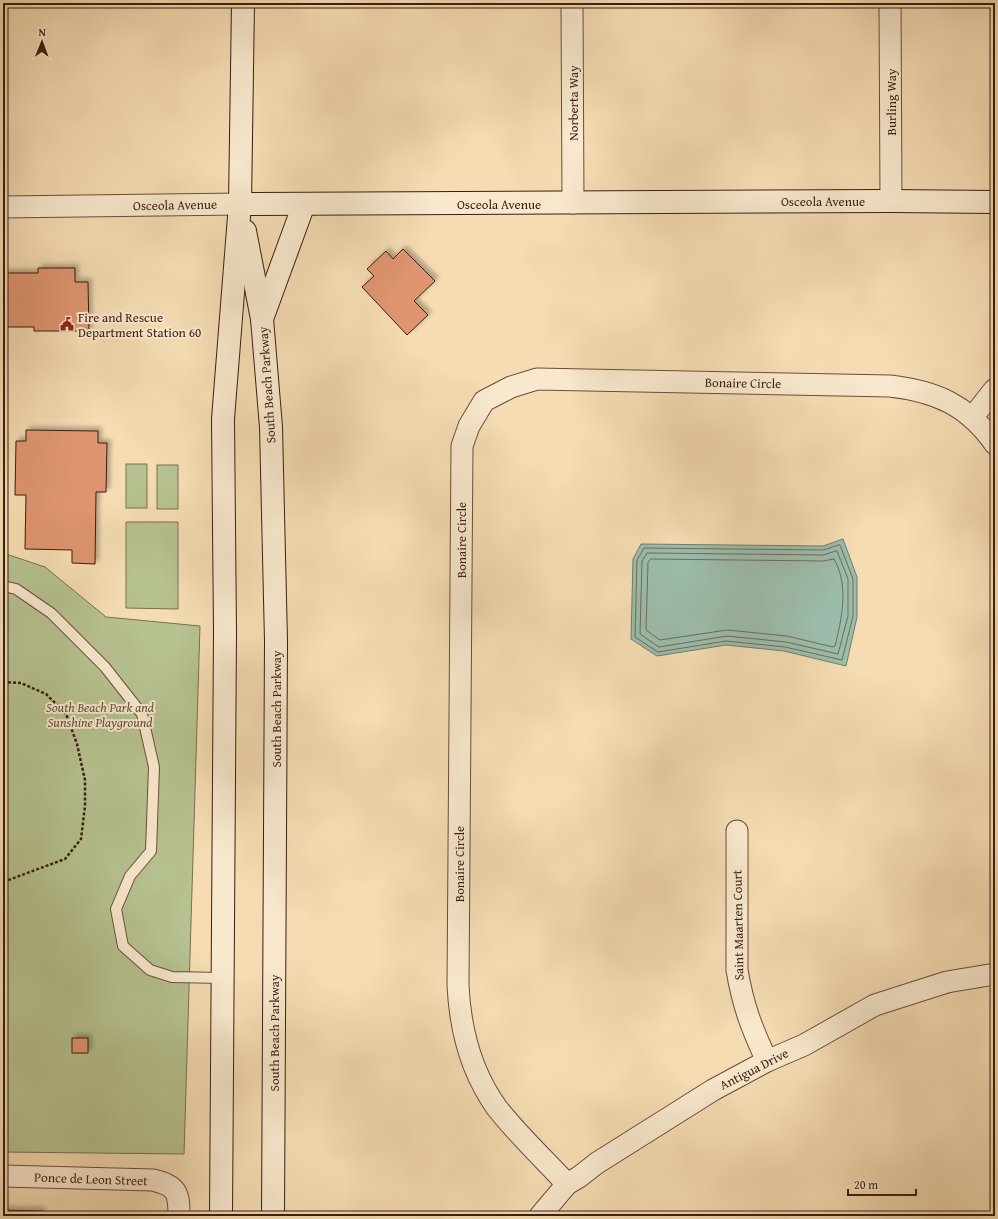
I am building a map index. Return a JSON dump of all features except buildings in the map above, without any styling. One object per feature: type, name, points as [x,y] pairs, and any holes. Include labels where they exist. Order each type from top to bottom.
[{"type":"street","name":"South Beach Parkway","points":[[222,1216],[222,978],[225,640],[223,419],[240,204],[243,3]]},
{"type":"street","name":"Norberta Way","points":[[572,3],[573,203]]},
{"type":"street","name":"Burling Way","points":[[890,3],[891,200]]},
{"type":"street","name":"Osceola Avenue","points":[[3,207],[891,200],[995,202]]},
{"type":"street","name":"South Beach Parkway","points":[[240,204],[262,319],[271,427],[276,641],[273,1216]]},
{"type":"street","points":[[262,319],[304,204]]},
{"type":"street","name":"Bonaire Circle","points":[[567,1184],[511,1124],[485,1089],[468,1049],[462,1028],[459,1006],[462,446],[469,426],[484,401],[511,387],[537,379],[890,386],[912,388],[934,394],[954,404],[972,418],[988,434],[995,444]]},
{"type":"street","points":[[972,418],[994,390]]},
{"type":"street","name":"Saint Maarten Court","points":[[737,832],[737,970],[746,1013],[767,1061]]},
{"type":"street","name":"Antigua Drive","points":[[540,1216],[567,1184],[579,1178],[597,1163],[713,1090],[767,1061],[804,1045],[875,1005],[947,982],[995,974]]},
{"type":"street","name":"Ponce de Leon Street","points":[[3,1176],[153,1180],[164,1183],[174,1189],[179,1198],[179,1216]]},
{"type":"lane","points":[[3,586],[16,589],[51,613],[105,667],[142,714],[154,767],[151,852],[130,876],[116,909],[123,946],[150,970],[172,977],[222,978]]},
{"type":"path","points":[[3,682],[22,683],[46,694],[66,714],[78,744],[85,780],[85,806],[81,839],[65,859],[3,882]]},
{"type":"green space","points":[[126,464],[147,464],[147,508],[126,508]]},
{"type":"green space","points":[[157,465],[178,465],[178,509],[157,509]]},
{"type":"green space","points":[[126,522],[178,522],[178,609],[126,608]]},
{"type":"green space","name":"South Beach Park and Sunshine Playground","points":[[3,553],[45,567],[106,617],[200,626],[184,1154],[3,1152]]},
{"type":"water","points":[[843,539],[857,577],[857,617],[846,666],[784,651],[726,645],[657,656],[631,639],[633,559],[641,544],[823,546]]},
{"type":"place","name":"Fire and Rescue Department Station 60","points":[[67,324]]}]
